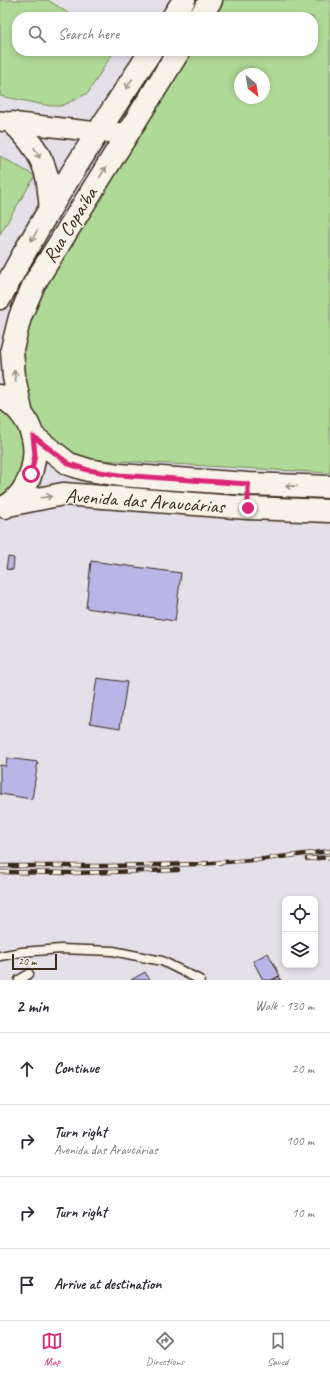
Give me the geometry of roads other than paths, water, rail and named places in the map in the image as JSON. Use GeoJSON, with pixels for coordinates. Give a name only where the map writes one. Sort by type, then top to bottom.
{"type":"FeatureCollection","features":[{"type":"Feature","properties":{"kind":"main road"},"geometry":{"type":"LineString","coordinates":[[176,12],[184,0]]}},
{"type":"Feature","properties":{"kind":"main road"},"geometry":{"type":"LineString","coordinates":[[203,12],[211,0]]}},
{"type":"Feature","properties":{"kind":"main road","name":"Rua Copaíba"},"geometry":{"type":"LineString","coordinates":[[0,298],[19,261],[51,207],[148,56]]}},
{"type":"Feature","properties":{"kind":"main road","name":"Rua Copaíba"},"geometry":{"type":"LineString","coordinates":[[22,415],[14,377],[12,349],[20,317],[34,284],[176,56]]}},
{"type":"Feature","properties":{"kind":"main road"},"geometry":{"type":"LineString","coordinates":[[7,122],[28,137],[38,154],[46,174],[51,207]]}},
{"type":"Feature","properties":{"kind":"main road"},"geometry":{"type":"LineString","coordinates":[[0,396],[11,403],[22,415],[28,425],[33,436],[35,455],[31,474],[22,491],[4,508]]}},
{"type":"Feature","properties":{"kind":"main road","name":"Avenida das Araucárias"},"geometry":{"type":"LineString","coordinates":[[33,436],[69,464],[88,470],[119,475],[248,484],[330,487]]}},
{"type":"Feature","properties":{"kind":"main road"},"geometry":{"type":"LineString","coordinates":[[248,484],[248,508]]}},
{"type":"Feature","properties":{"kind":"main road","name":"Avenida das Araucárias"},"geometry":{"type":"LineString","coordinates":[[4,508],[63,494],[248,508],[330,510]]}},
{"type":"Feature","properties":{"kind":"street"},"geometry":{"type":"LineString","coordinates":[[7,122],[98,132],[127,133]]}},
{"type":"Feature","properties":{"kind":"lane"},"geometry":{"type":"LineString","coordinates":[[0,956],[22,952],[61,949],[113,951],[162,961],[200,980]]}},
{"type":"Feature","properties":{"kind":"lane"},"geometry":{"type":"LineString","coordinates":[[19,980],[29,974]]}},
{"type":"Feature","properties":{"kind":"railway"},"geometry":{"type":"LineString","coordinates":[[0,866],[200,864],[264,859],[330,851]]}},
{"type":"Feature","properties":{"kind":"railway"},"geometry":{"type":"LineString","coordinates":[[307,859],[330,857]]}},
{"type":"Feature","properties":{"kind":"railway"},"geometry":{"type":"LineString","coordinates":[[0,872],[74,873],[178,870]]}}]}
